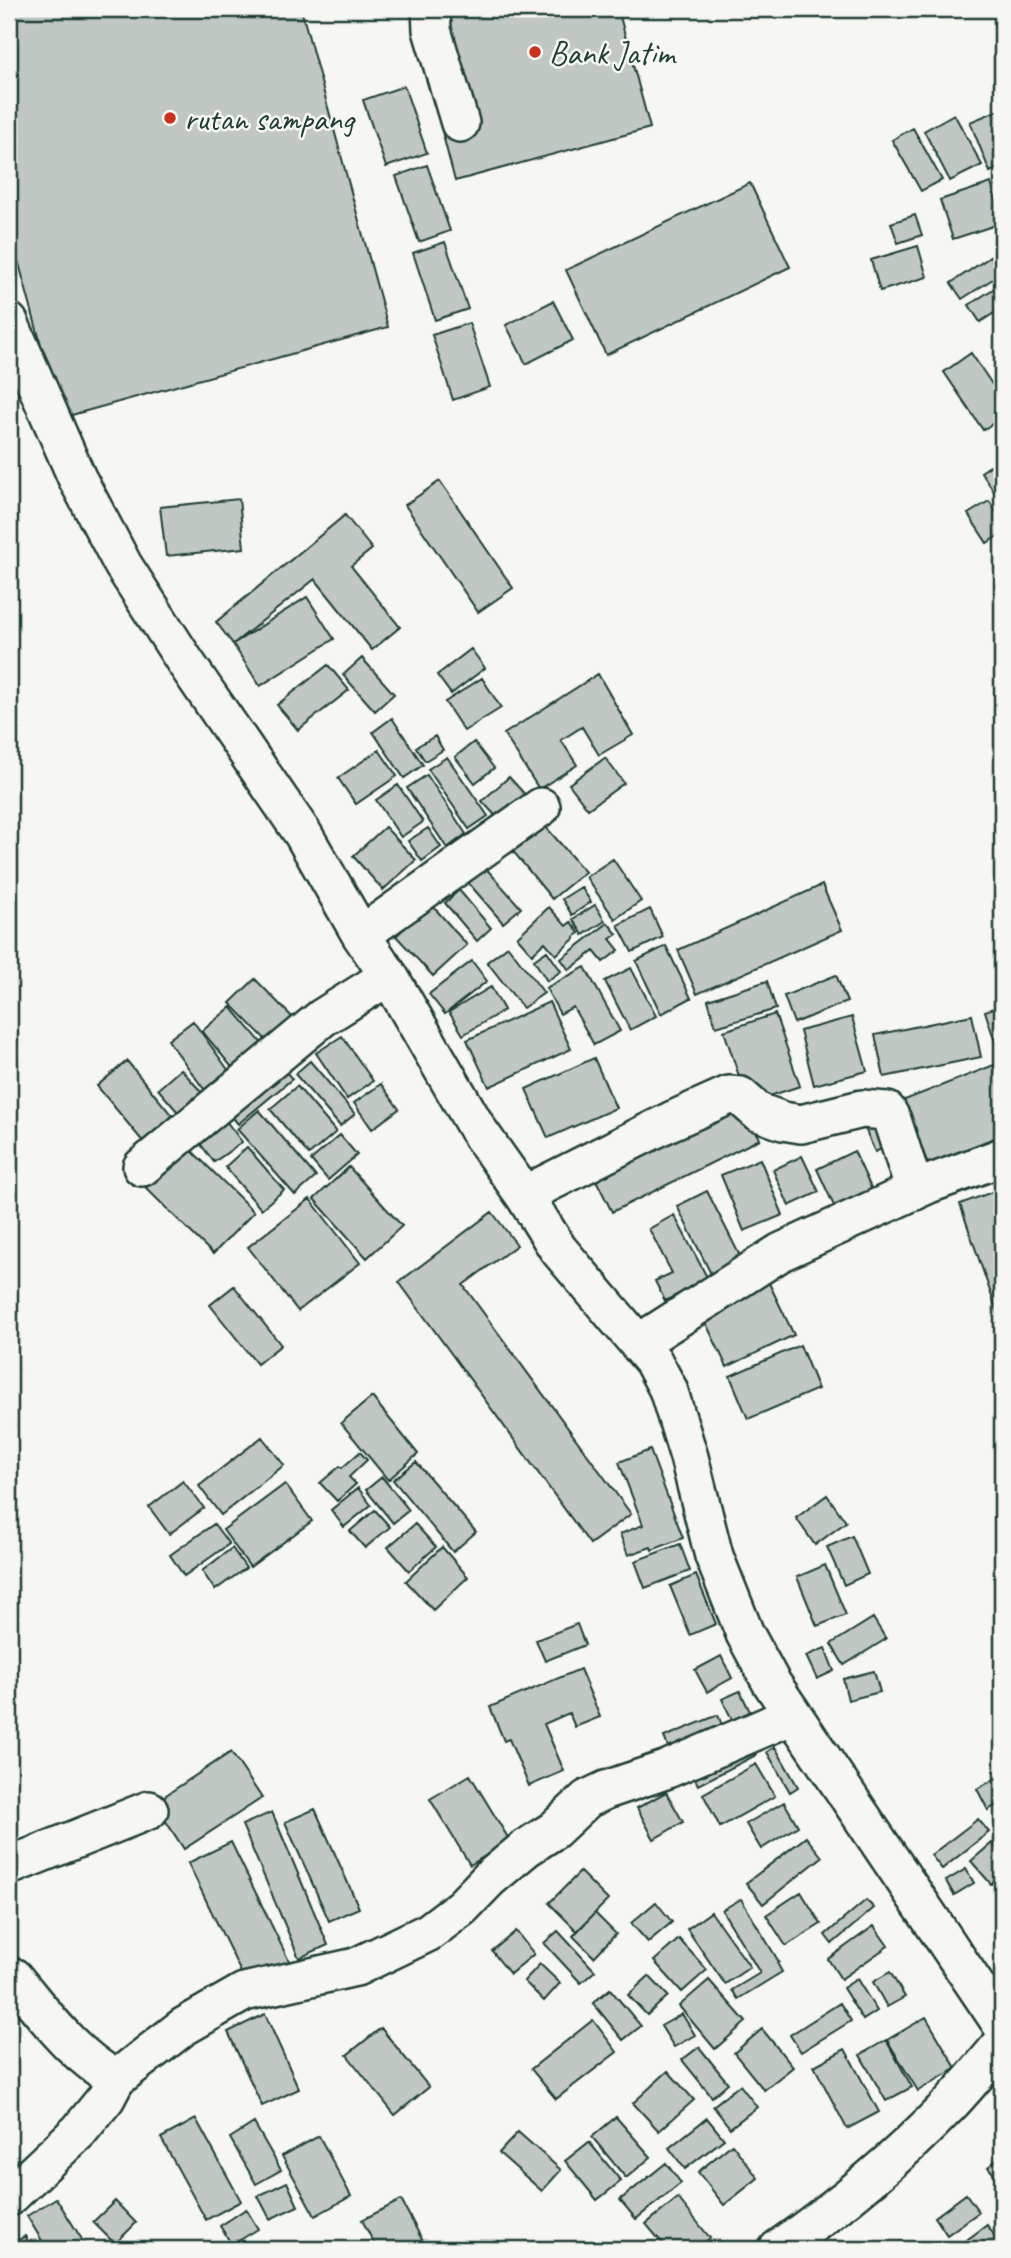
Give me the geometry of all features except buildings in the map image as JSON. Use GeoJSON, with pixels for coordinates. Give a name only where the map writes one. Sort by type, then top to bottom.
{"type":"FeatureCollection","features":[{"type":"Feature","properties":{"kind":"street"},"geometry":{"type":"LineString","coordinates":[[431,9],[432,30],[460,123]]}},
{"type":"Feature","properties":{"kind":"street"},"geometry":{"type":"LineString","coordinates":[[9,322],[77,478],[123,565],[184,660],[303,834],[478,1130],[558,1249],[653,1361],[668,1389],[689,1457],[714,1556],[745,1634],[771,1682],[1002,2025]]}},
{"type":"Feature","properties":{"kind":"street"},"geometry":{"type":"LineString","coordinates":[[361,936],[541,807]]}},
{"type":"Feature","properties":{"kind":"street"},"geometry":{"type":"LineString","coordinates":[[142,1167],[322,1017],[389,976]]}},
{"type":"Feature","properties":{"kind":"street"},"geometry":{"type":"LineString","coordinates":[[524,1195],[729,1095],[740,1097],[758,1112],[801,1124],[862,1109],[887,1111],[915,1191]]}},
{"type":"Feature","properties":{"kind":"street"},"geometry":{"type":"LineString","coordinates":[[639,1343],[781,1252],[929,1184],[1002,1157]]}},
{"type":"Feature","properties":{"kind":"street"},"geometry":{"type":"LineString","coordinates":[[9,2197],[79,2131],[106,2098],[116,2079],[183,2027],[244,1992],[356,1967],[429,1932],[462,1907],[490,1878],[526,1848],[554,1830],[587,1799],[664,1770],[793,1715]]}},
{"type":"Feature","properties":{"kind":"street"},"geometry":{"type":"LineString","coordinates":[[9,1866],[149,1810]]}},
{"type":"Feature","properties":{"kind":"street"},"geometry":{"type":"LineString","coordinates":[[10,1972],[71,2047],[116,2079]]}},
{"type":"Feature","properties":{"kind":"street"},"geometry":{"type":"LineString","coordinates":[[778,2249],[816,2223],[897,2156],[950,2104],[1002,2044]]}},
{"type":"Feature","properties":{"kind":"place","name":"Bank Jatim"},"geometry":{"type":"Point","coordinates":[535,52]}},
{"type":"Feature","properties":{"kind":"place","name":"rutan sampang"},"geometry":{"type":"Point","coordinates":[170,118]}}]}
